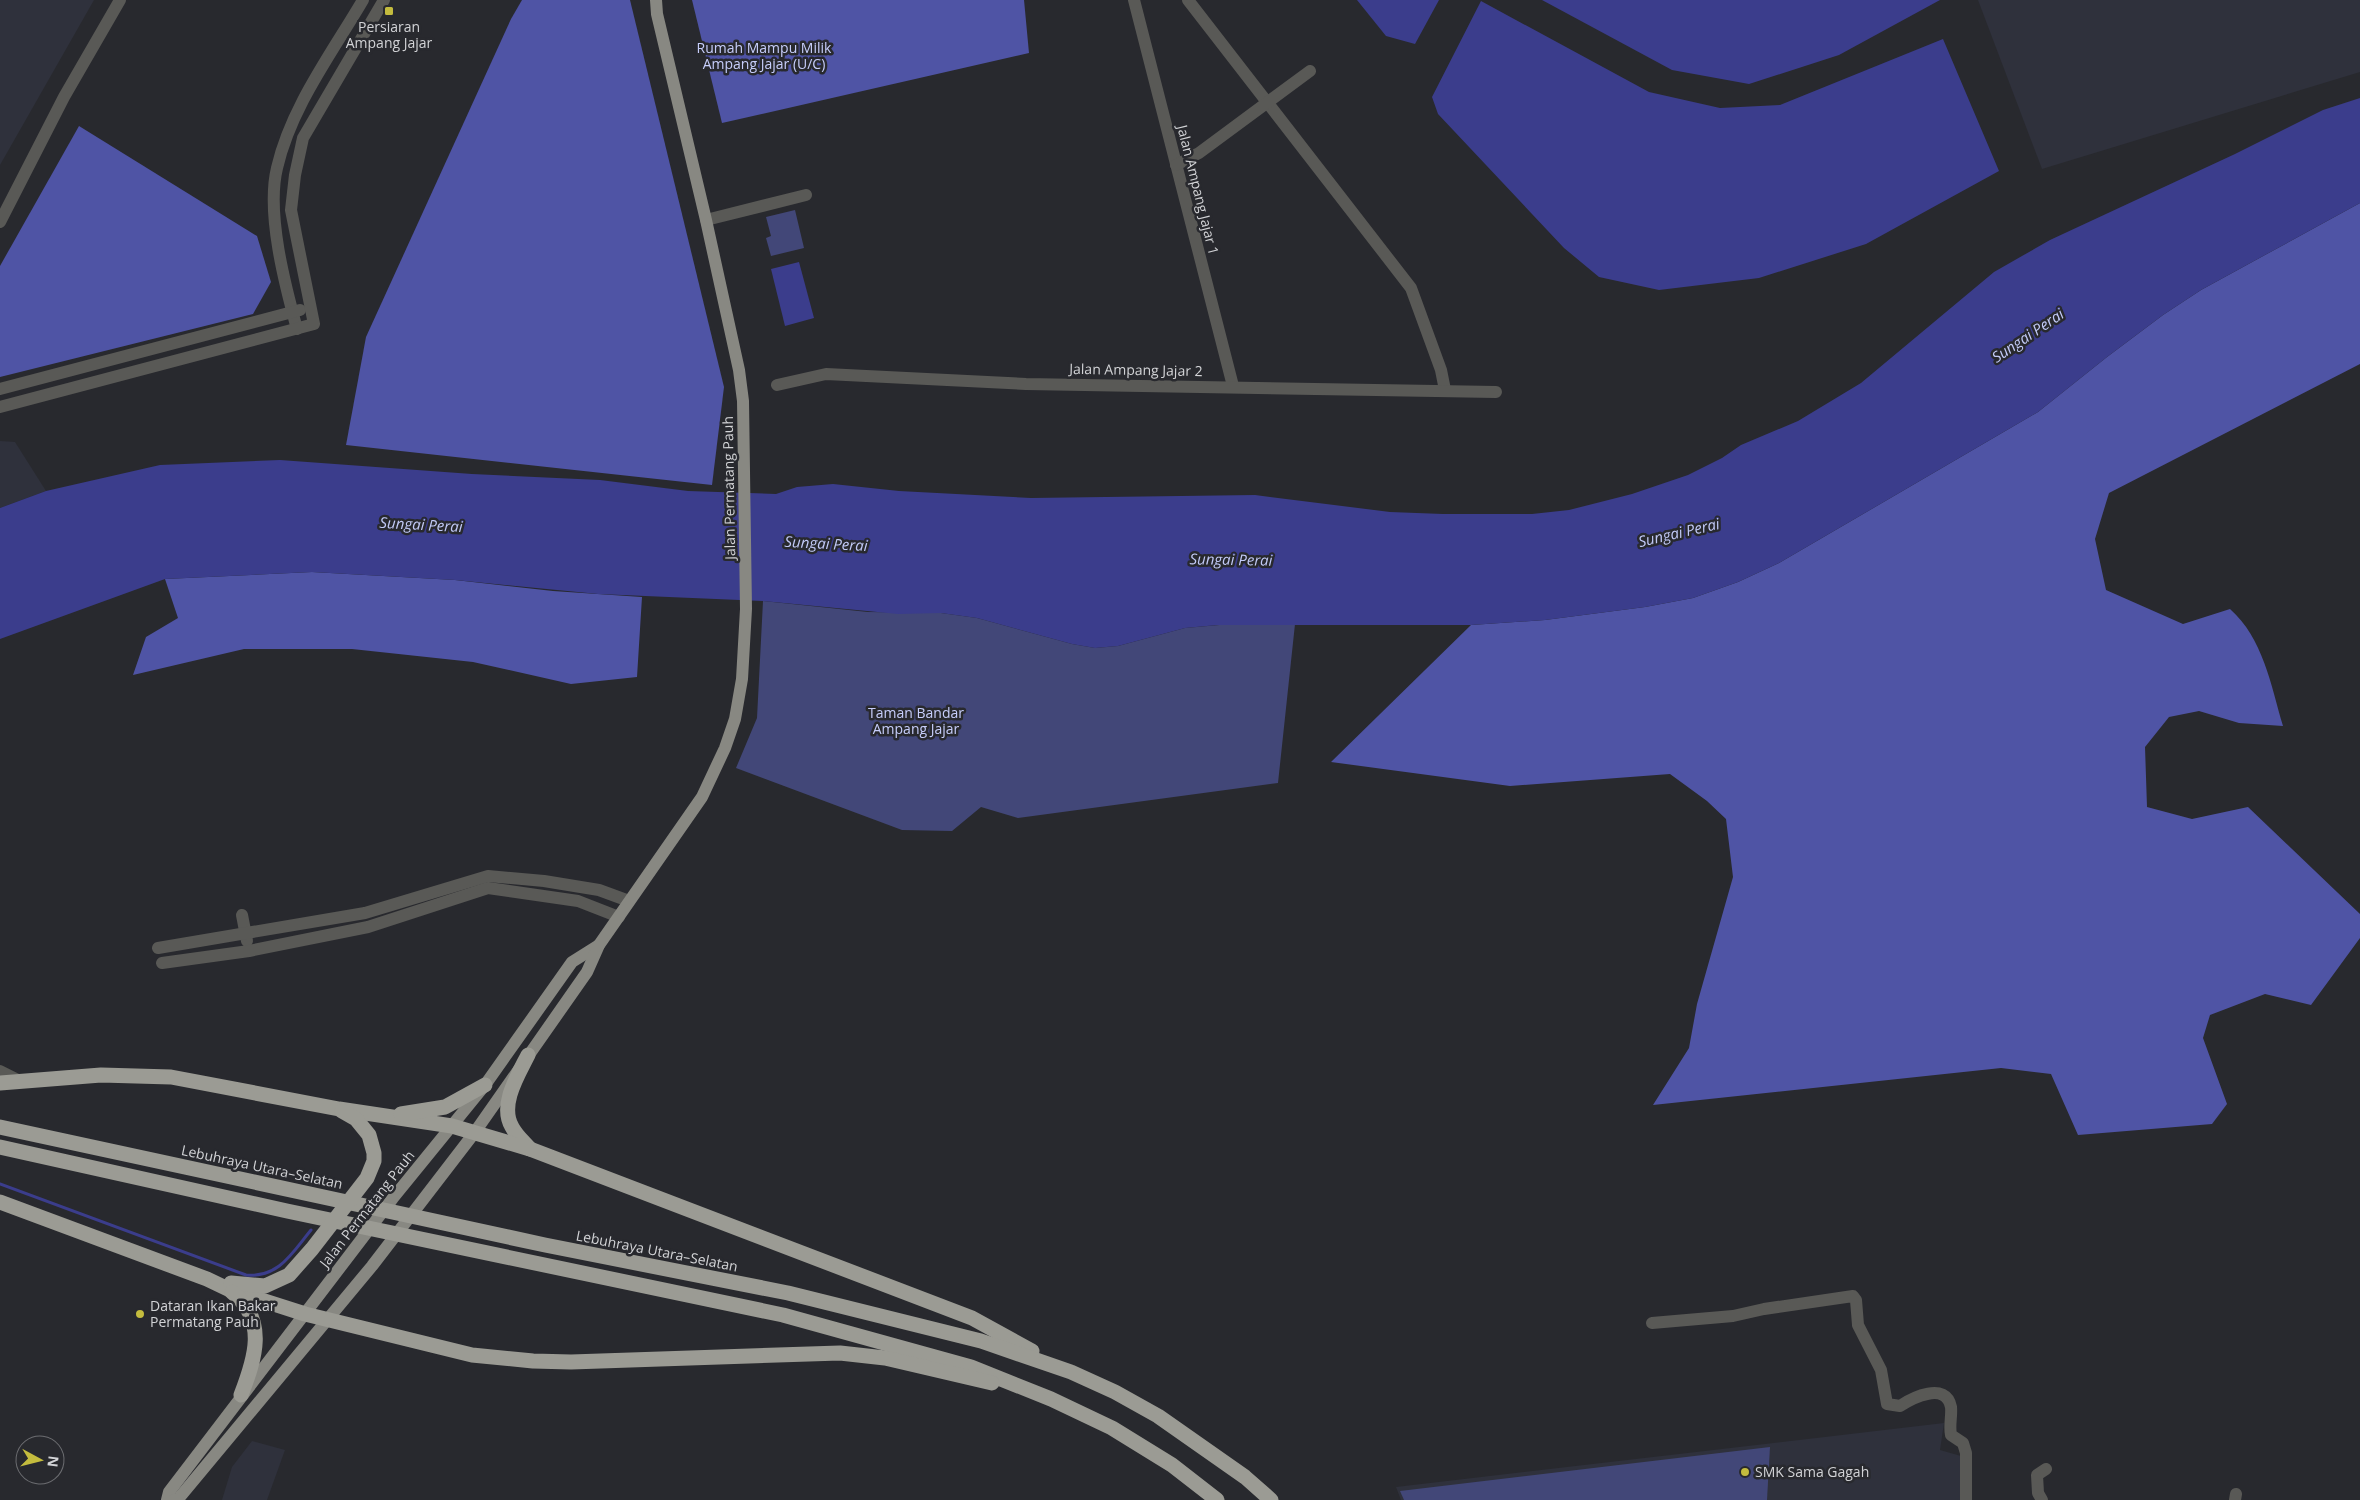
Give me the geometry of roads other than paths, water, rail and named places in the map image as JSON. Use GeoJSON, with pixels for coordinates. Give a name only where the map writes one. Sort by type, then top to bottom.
{"type":"FeatureCollection","features":[{"type":"Feature","properties":{"kind":"highway"},"geometry":{"type":"LineString","coordinates":[[528,1055],[510,1094],[508,1112],[511,1126],[530,1149]]}},
{"type":"Feature","properties":{"kind":"highway"},"geometry":{"type":"LineString","coordinates":[[0,1083],[101,1075],[153,1075],[339,1109],[452,1126],[475,1132],[530,1149],[972,1318],[1071,1372]]}},
{"type":"Feature","properties":{"kind":"highway"},"geometry":{"type":"LineString","coordinates":[[390,1116],[445,1107],[486,1086]]}},
{"type":"Feature","properties":{"kind":"highway"},"geometry":{"type":"LineString","coordinates":[[207,1279],[257,1286],[280,1281],[296,1270],[367,1178],[371,1170],[374,1153],[369,1135],[356,1119],[339,1109]]}},
{"type":"Feature","properties":{"kind":"highway","name":"Lebuhraya Utara–Selatan"},"geometry":{"type":"LineString","coordinates":[[0,1127],[545,1245],[788,1294],[981,1341],[1071,1372],[1115,1392],[1158,1416],[1245,1477],[1271,1500]]}},
{"type":"Feature","properties":{"kind":"highway"},"geometry":{"type":"LineString","coordinates":[[0,1147],[287,1211],[783,1315],[971,1366],[1051,1399],[1112,1428],[1164,1459],[1217,1500]]}},
{"type":"Feature","properties":{"kind":"highway"},"geometry":{"type":"LineString","coordinates":[[0,1202],[207,1279],[230,1290],[305,1314],[472,1355],[517,1360],[571,1362],[840,1353],[885,1358],[914,1364],[1051,1399]]}},
{"type":"Feature","properties":{"kind":"highway"},"geometry":{"type":"LineString","coordinates":[[230,1290],[247,1306],[256,1329],[253,1358],[241,1395]]}},
{"type":"Feature","properties":{"kind":"main road"},"geometry":{"type":"LineString","coordinates":[[650,0],[657,14]]}},
{"type":"Feature","properties":{"kind":"main road","name":"Jalan Permatang Pauh"},"geometry":{"type":"LineString","coordinates":[[174,1500],[185,1491],[329,1320],[475,1132],[588,972],[599,945],[702,797],[725,748],[735,719],[742,679],[746,609],[743,401],[706,220],[657,14],[656,0]]}},
{"type":"Feature","properties":{"kind":"main road","name":"Jalan Permatang Pauh"},"geometry":{"type":"LineString","coordinates":[[167,1500],[169,1492],[241,1395],[393,1198],[486,1086],[572,962],[599,945]]}},
{"type":"Feature","properties":{"kind":"street"},"geometry":{"type":"LineString","coordinates":[[0,222],[64,97],[120,0]]}},
{"type":"Feature","properties":{"kind":"street"},"geometry":{"type":"LineString","coordinates":[[297,329],[282,272],[277,234],[276,169],[289,130],[312,84],[364,0]]}},
{"type":"Feature","properties":{"kind":"street"},"geometry":{"type":"LineString","coordinates":[[0,407],[314,324],[291,210],[295,176],[303,138],[384,0]]}},
{"type":"Feature","properties":{"kind":"street","name":"Jalan Ampang Jajar 1"},"geometry":{"type":"LineString","coordinates":[[1134,0],[1233,386]]}},
{"type":"Feature","properties":{"kind":"street"},"geometry":{"type":"LineString","coordinates":[[1188,0],[1411,288],[1441,370],[1445,390]]}},
{"type":"Feature","properties":{"kind":"street"},"geometry":{"type":"LineString","coordinates":[[1176,165],[1199,153],[1310,71]]}},
{"type":"Feature","properties":{"kind":"street"},"geometry":{"type":"LineString","coordinates":[[706,220],[806,194]]}},
{"type":"Feature","properties":{"kind":"street"},"geometry":{"type":"LineString","coordinates":[[0,389],[310,307]]}},
{"type":"Feature","properties":{"kind":"street","name":"Jalan Ampang Jajar 2"},"geometry":{"type":"LineString","coordinates":[[777,385],[816,374],[826,374],[1026,384],[1233,386],[1496,392]]}},
{"type":"Feature","properties":{"kind":"street"},"geometry":{"type":"LineString","coordinates":[[158,948],[366,913],[488,876],[544,880],[599,890],[629,901]]}},
{"type":"Feature","properties":{"kind":"street"},"geometry":{"type":"LineString","coordinates":[[162,963],[249,951],[368,927],[488,888],[578,901],[619,917]]}},
{"type":"Feature","properties":{"kind":"street"},"geometry":{"type":"LineString","coordinates":[[366,913],[368,927]]}},
{"type":"Feature","properties":{"kind":"street"},"geometry":{"type":"LineString","coordinates":[[242,915],[249,951]]}},
{"type":"Feature","properties":{"kind":"street"},"geometry":{"type":"LineString","coordinates":[[0,1071],[20,1081]]}},
{"type":"Feature","properties":{"kind":"street"},"geometry":{"type":"LineString","coordinates":[[1652,1323],[1733,1316],[1764,1309],[1852,1296],[1856,1300],[1858,1325],[1881,1370],[1887,1404],[1900,1406],[1914,1396],[1927,1393],[1946,1397],[1950,1402],[1951,1434],[1963,1443],[1966,1453],[1966,1500]]}},
{"type":"Feature","properties":{"kind":"street"},"geometry":{"type":"LineString","coordinates":[[2042,1500],[2038,1493],[2037,1475],[2046,1469]]}},
{"type":"Feature","properties":{"kind":"water"},"geometry":{"type":"Polygon","coordinates":[[[1357,0],[1439,0],[1415,44],[1386,36],[1357,0]]]}},
{"type":"Feature","properties":{"kind":"water"},"geometry":{"type":"Polygon","coordinates":[[[1542,0],[1940,0],[1839,55],[1749,84],[1672,70],[1542,0]]]}},
{"type":"Feature","properties":{"kind":"water"},"geometry":{"type":"Polygon","coordinates":[[[1481,1],[1649,92],[1720,108],[1780,105],[1943,39],[1999,171],[1866,244],[1759,278],[1659,290],[1599,277],[1564,248],[1438,114],[1432,97],[1481,1]]]}},
{"type":"Feature","properties":{"kind":"water","name":"Sungai Perai"},"geometry":{"type":"Polygon","coordinates":[[[2360,98],[2360,203],[2201,290],[2163,315],[2038,412],[1779,563],[1738,582],[1693,598],[1645,607],[1545,620],[1471,625],[1218,625],[1185,628],[1118,646],[1095,648],[1072,644],[977,618],[941,613],[898,614],[763,601],[598,594],[455,580],[312,572],[165,579],[0,639],[0,508],[46,491],[160,465],[280,460],[472,474],[600,480],[688,491],[776,494],[797,487],[833,484],[899,491],[1031,498],[1255,495],[1390,512],[1443,514],[1532,514],[1569,510],[1632,494],[1688,475],[1722,458],[1741,445],[1798,421],[1861,383],[1994,272],[2050,240],[2235,154],[2323,110],[2360,98]]]}},
{"type":"Feature","properties":{"kind":"water"},"geometry":{"type":"Polygon","coordinates":[[[799,262],[814,318],[785,326],[771,269],[799,262]]]}},
{"type":"Feature","properties":{"kind":"waterway"},"geometry":{"type":"LineString","coordinates":[[0,1184],[246,1275],[257,1275],[276,1268],[291,1255],[311,1230]]}},
{"type":"Feature","properties":{"kind":"place","name":"Persiaran Ampang Jajar"},"geometry":{"type":"Point","coordinates":[389,11]}},
{"type":"Feature","properties":{"kind":"place","name":"Dataran Ikan Bakar Permatang Pauh"},"geometry":{"type":"Point","coordinates":[140,1314]}},
{"type":"Feature","properties":{"kind":"place","name":"SMK Sama Gagah"},"geometry":{"type":"Point","coordinates":[1745,1472]}},
{"type":"Feature","properties":{"kind":"park label","name":"Rumah Mampu Milik Ampang Jajar (U/C)"},"geometry":{"type":"Point","coordinates":[764,56]}},
{"type":"Feature","properties":{"kind":"park label","name":"Taman Bandar Ampang Jajar"},"geometry":{"type":"Point","coordinates":[916,722]}}]}
